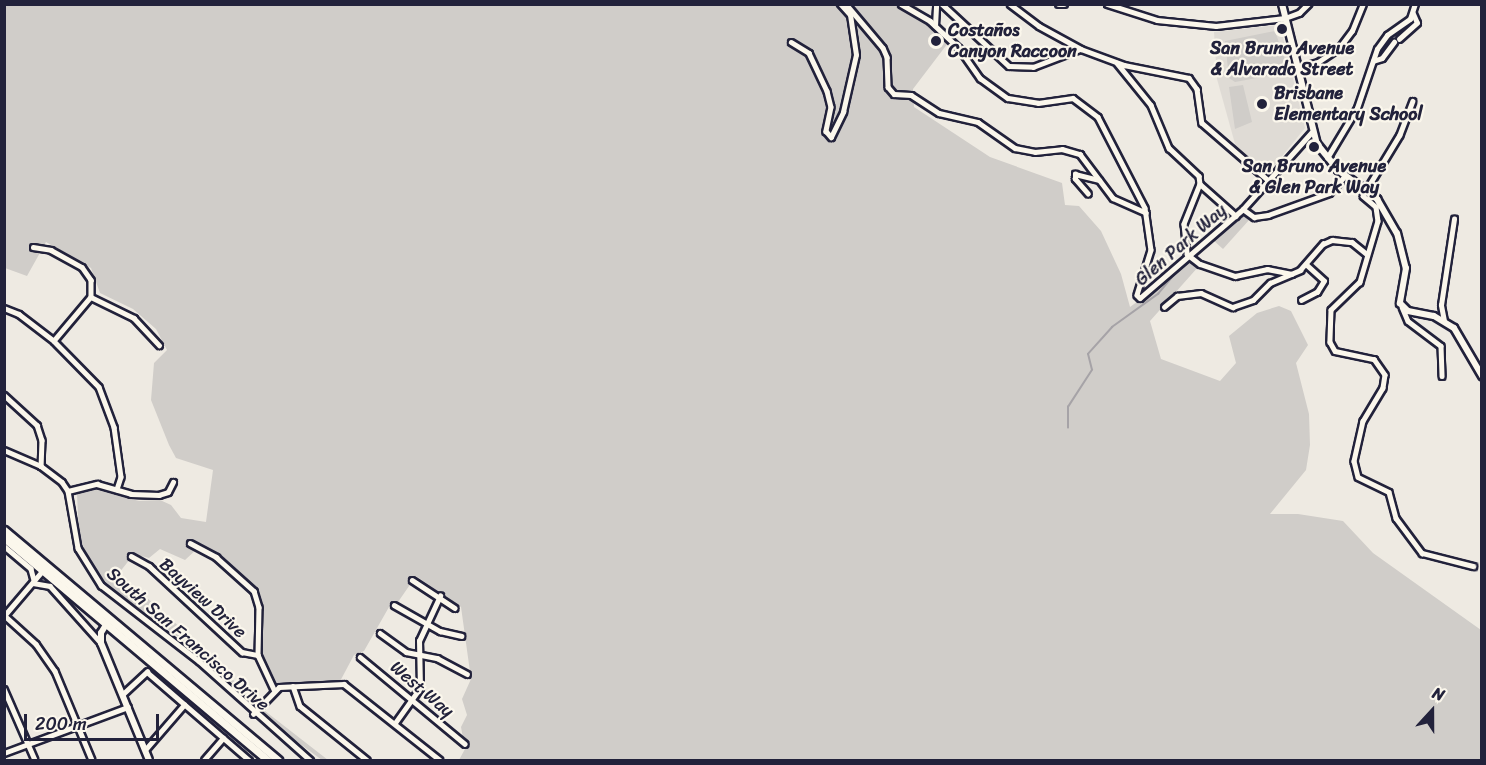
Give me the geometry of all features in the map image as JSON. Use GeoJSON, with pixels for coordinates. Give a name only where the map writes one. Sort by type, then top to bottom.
{"type":"FeatureCollection","features":[{"type":"Feature","properties":{"kind":"main road"},"geometry":{"type":"LineString","coordinates":[[4,530],[105,625],[268,760]]}},
{"type":"Feature","properties":{"kind":"main road"},"geometry":{"type":"LineString","coordinates":[[4,538],[110,619],[278,760]]}},
{"type":"Feature","properties":{"kind":"street"},"geometry":{"type":"LineString","coordinates":[[791,42],[809,53],[827,91],[831,107],[827,136],[834,132],[843,112],[856,55],[850,15],[840,4]]}},
{"type":"Feature","properties":{"kind":"street"},"geometry":{"type":"LineString","coordinates":[[846,4],[883,48],[887,57],[888,87],[894,93],[911,95],[943,114],[978,122],[1015,148],[1035,152],[1072,151],[1084,158],[1113,198],[1146,213]]}},
{"type":"Feature","properties":{"kind":"street"},"geometry":{"type":"LineString","coordinates":[[901,4],[935,26],[959,48],[984,81],[1008,98],[1038,103],[1069,98],[1091,110],[1105,127],[1146,213]]}},
{"type":"Feature","properties":{"kind":"street"},"geometry":{"type":"LineString","coordinates":[[935,26],[936,4]]}},
{"type":"Feature","properties":{"kind":"street"},"geometry":{"type":"LineString","coordinates":[[942,4],[1009,66],[1034,67],[1081,49]]}},
{"type":"Feature","properties":{"kind":"street"},"geometry":{"type":"LineString","coordinates":[[1010,4],[1039,26],[1081,49],[1118,63],[1189,78],[1197,89],[1202,123],[1268,180]]}},
{"type":"Feature","properties":{"kind":"street"},"geometry":{"type":"LineString","coordinates":[[1059,4],[1064,4]]}},
{"type":"Feature","properties":{"kind":"street"},"geometry":{"type":"LineString","coordinates":[[1107,4],[1156,20],[1190,25],[1229,26],[1285,18],[1299,13],[1308,4]]}},
{"type":"Feature","properties":{"kind":"street"},"geometry":{"type":"LineString","coordinates":[[1282,4],[1311,133],[1327,158],[1345,176],[1380,202],[1399,236],[1406,268],[1399,298],[1408,321],[1441,346],[1442,376]]}},
{"type":"Feature","properties":{"kind":"street"},"geometry":{"type":"LineString","coordinates":[[1296,68],[1318,62],[1339,48],[1352,31],[1362,4]]}},
{"type":"Feature","properties":{"kind":"street"},"geometry":{"type":"LineString","coordinates":[[1399,39],[1417,23],[1413,14],[1415,4]]}},
{"type":"Feature","properties":{"kind":"street"},"geometry":{"type":"LineString","coordinates":[[1327,158],[1357,108],[1373,61],[1387,35],[1413,14]]}},
{"type":"Feature","properties":{"kind":"street"},"geometry":{"type":"LineString","coordinates":[[1373,61],[1382,58],[1394,42]]}},
{"type":"Feature","properties":{"kind":"street"},"geometry":{"type":"LineString","coordinates":[[1118,63],[1151,105],[1168,148],[1196,170],[1200,184],[1236,216]]}},
{"type":"Feature","properties":{"kind":"street"},"geometry":{"type":"LineString","coordinates":[[1413,101],[1400,135],[1363,196],[1378,213],[1356,288],[1331,310],[1332,348],[1365,354],[1374,359],[1385,375],[1383,388],[1363,421],[1354,470],[1358,477],[1389,492],[1396,518],[1422,553],[1473,566]]}},
{"type":"Feature","properties":{"kind":"street","name":"Glen Park Way"},"geometry":{"type":"LineString","coordinates":[[1146,213],[1151,250],[1137,295],[1140,298],[1172,275],[1188,254],[1244,209],[1311,133]]}},
{"type":"Feature","properties":{"kind":"street"},"geometry":{"type":"LineString","coordinates":[[1088,194],[1075,179],[1075,174],[1102,181]]}},
{"type":"Feature","properties":{"kind":"street"},"geometry":{"type":"LineString","coordinates":[[1244,209],[1256,218],[1268,215],[1329,193],[1345,176]]}},
{"type":"Feature","properties":{"kind":"street"},"geometry":{"type":"LineString","coordinates":[[1200,184],[1184,225],[1188,254],[1200,264],[1235,276],[1267,269],[1292,274]]}},
{"type":"Feature","properties":{"kind":"street"},"geometry":{"type":"LineString","coordinates":[[1444,321],[1441,305],[1454,219]]}},
{"type":"Feature","properties":{"kind":"street"},"geometry":{"type":"LineString","coordinates":[[1164,307],[1177,296],[1201,293],[1233,307],[1253,300],[1270,283],[1306,265],[1323,244],[1332,240],[1352,242],[1367,254]]}},
{"type":"Feature","properties":{"kind":"street"},"geometry":{"type":"LineString","coordinates":[[33,247],[51,250],[82,267],[91,280],[91,297],[54,340]]}},
{"type":"Feature","properties":{"kind":"street"},"geometry":{"type":"LineString","coordinates":[[1301,300],[1317,292],[1324,281],[1306,265]]}},
{"type":"Feature","properties":{"kind":"street"},"geometry":{"type":"LineString","coordinates":[[91,297],[135,318],[159,345]]}},
{"type":"Feature","properties":{"kind":"street"},"geometry":{"type":"LineString","coordinates":[[1402,307],[1444,321],[1464,339],[1482,376]]}},
{"type":"Feature","properties":{"kind":"street"},"geometry":{"type":"LineString","coordinates":[[4,308],[19,314],[54,340],[88,373],[108,405],[121,477],[117,489]]}},
{"type":"Feature","properties":{"kind":"street"},"geometry":{"type":"LineString","coordinates":[[4,395],[37,425],[42,440],[41,466]]}},
{"type":"Feature","properties":{"kind":"street"},"geometry":{"type":"LineString","coordinates":[[4,450],[53,473],[68,491],[97,484],[131,494],[159,495],[168,492],[173,482]]}},
{"type":"Feature","properties":{"kind":"street","name":"South San Francisco Drive"},"geometry":{"type":"LineString","coordinates":[[68,491],[78,548],[96,579],[199,662],[253,714],[310,760]]}},
{"type":"Feature","properties":{"kind":"street"},"geometry":{"type":"LineString","coordinates":[[190,543],[216,557],[254,591],[259,607],[258,655],[274,690]]}},
{"type":"Feature","properties":{"kind":"street"},"geometry":{"type":"LineString","coordinates":[[4,546],[33,573],[33,583]]}},
{"type":"Feature","properties":{"kind":"street","name":"Bayview Drive"},"geometry":{"type":"LineString","coordinates":[[131,556],[149,566],[242,652],[258,655]]}},
{"type":"Feature","properties":{"kind":"street"},"geometry":{"type":"LineString","coordinates":[[45,569],[5,615],[46,656],[92,760]]}},
{"type":"Feature","properties":{"kind":"street"},"geometry":{"type":"LineString","coordinates":[[412,580],[440,596],[455,608]]}},
{"type":"Feature","properties":{"kind":"street"},"geometry":{"type":"LineString","coordinates":[[33,583],[50,586],[101,643],[149,760]]}},
{"type":"Feature","properties":{"kind":"street"},"geometry":{"type":"LineString","coordinates":[[395,723],[420,688],[418,656],[425,622],[440,596]]}},
{"type":"Feature","properties":{"kind":"street"},"geometry":{"type":"LineString","coordinates":[[394,605],[425,622],[461,636]]}},
{"type":"Feature","properties":{"kind":"street"},"geometry":{"type":"LineString","coordinates":[[101,643],[105,625],[110,619]]}},
{"type":"Feature","properties":{"kind":"street"},"geometry":{"type":"LineString","coordinates":[[380,633],[406,652],[447,662],[467,674]]}},
{"type":"Feature","properties":{"kind":"street","name":"West Way"},"geometry":{"type":"LineString","coordinates":[[360,657],[465,744]]}},
{"type":"Feature","properties":{"kind":"street"},"geometry":{"type":"LineString","coordinates":[[123,694],[147,672],[249,760]]}},
{"type":"Feature","properties":{"kind":"street"},"geometry":{"type":"LineString","coordinates":[[253,714],[274,690],[293,686],[344,684],[440,760]]}},
{"type":"Feature","properties":{"kind":"street"},"geometry":{"type":"LineString","coordinates":[[293,686],[300,706],[367,760]]}},
{"type":"Feature","properties":{"kind":"street"},"geometry":{"type":"LineString","coordinates":[[4,689],[35,760]]}},
{"type":"Feature","properties":{"kind":"street"},"geometry":{"type":"LineString","coordinates":[[145,750],[184,705]]}},
{"type":"Feature","properties":{"kind":"street"},"geometry":{"type":"LineString","coordinates":[[4,753],[30,746],[128,707]]}},
{"type":"Feature","properties":{"kind":"street"},"geometry":{"type":"LineString","coordinates":[[204,760],[223,738]]}},
{"type":"Feature","properties":{"kind":"shaded area"},"geometry":{"type":"Polygon","coordinates":[[[4,5],[916,5],[948,43],[913,89],[914,107],[990,157],[1062,183],[1065,205],[1079,206],[1101,231],[1121,274],[1130,307],[1175,274],[1188,256],[1199,266],[1150,321],[1161,359],[1220,381],[1236,363],[1229,336],[1257,313],[1279,306],[1291,311],[1308,345],[1296,363],[1309,414],[1310,445],[1306,470],[1270,514],[1298,514],[1343,521],[1373,553],[1481,630],[1481,760],[459,760],[465,749],[461,727],[467,715],[462,699],[471,679],[461,607],[416,576],[398,602],[389,607],[364,651],[354,655],[337,687],[279,691],[269,686],[258,667],[255,603],[251,593],[198,548],[185,560],[160,549],[149,558],[134,554],[119,573],[201,646],[256,704],[328,760],[322,760],[274,725],[207,658],[106,584],[90,563],[79,535],[77,494],[93,489],[139,501],[160,500],[171,505],[181,518],[206,522],[213,470],[176,458],[169,445],[151,400],[154,363],[167,350],[156,329],[133,309],[100,293],[91,268],[46,242],[27,276],[5,268],[4,5]]]}},
{"type":"Feature","properties":{"kind":"shaded area","name":"Brisbane Elementary School"},"geometry":{"type":"Polygon","coordinates":[[[1280,25],[1305,128],[1267,175],[1237,151],[1217,79],[1214,32],[1280,25]]]}},
{"type":"Feature","properties":{"kind":"shaded area"},"geometry":{"type":"Polygon","coordinates":[[[1275,31],[1289,72],[1235,82],[1229,78],[1225,41],[1275,31]]]}},
{"type":"Feature","properties":{"kind":"shaded area"},"geometry":{"type":"Polygon","coordinates":[[[1243,85],[1252,122],[1235,129],[1229,87],[1243,85]]]}},
{"type":"Feature","properties":{"kind":"shaded area"},"geometry":{"type":"Polygon","coordinates":[[[1241,215],[1250,219],[1223,249],[1213,240],[1241,215]]]}},
{"type":"Feature","properties":{"kind":"waterway"},"geometry":{"type":"LineString","coordinates":[[1068,428],[1068,407],[1092,370],[1088,354],[1112,327],[1158,294],[1184,263]]}},
{"type":"Feature","properties":{"kind":"place","name":"San Bruno Avenue & Alvarado Street"},"geometry":{"type":"Point","coordinates":[1282,29]}},
{"type":"Feature","properties":{"kind":"place","name":"Costaños Canyon Raccoon"},"geometry":{"type":"Point","coordinates":[936,41]}},
{"type":"Feature","properties":{"kind":"place","name":"Brisbane Elementary School"},"geometry":{"type":"Point","coordinates":[1262,104]}},
{"type":"Feature","properties":{"kind":"place","name":"San Bruno Avenue & Glen Park Way"},"geometry":{"type":"Point","coordinates":[1314,147]}}]}
